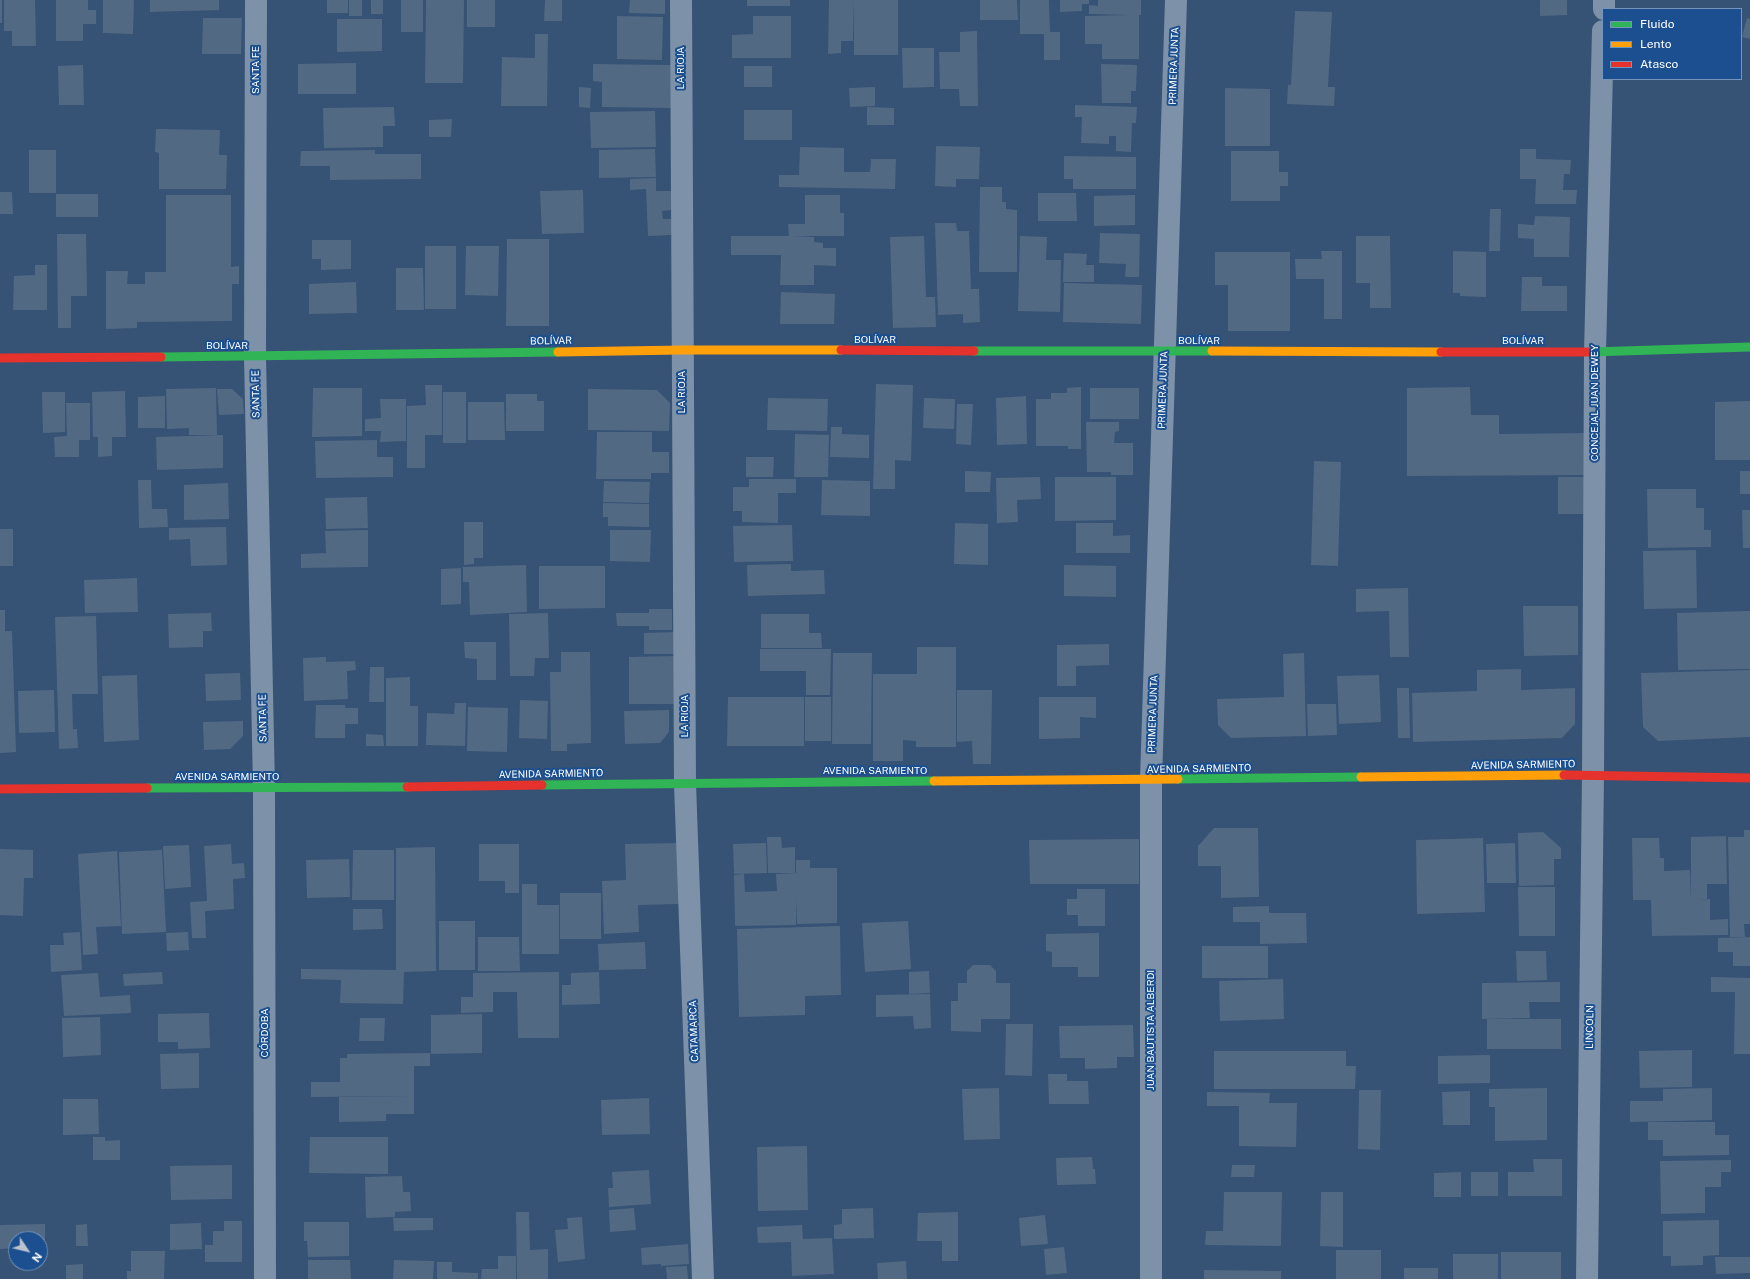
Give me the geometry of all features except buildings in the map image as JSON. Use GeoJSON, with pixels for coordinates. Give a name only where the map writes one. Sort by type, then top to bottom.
{"type":"FeatureCollection","features":[{"type":"Feature","properties":{"kind":"street","name":"SANTA FE"},"geometry":{"type":"LineString","coordinates":[[256,0],[255,357],[264,788]]}},
{"type":"Feature","properties":{"kind":"street","name":"LA RIOJA"},"geometry":{"type":"LineString","coordinates":[[680,0],[685,784]]}},
{"type":"Feature","properties":{"kind":"street","name":"PRIMERA JUNTA"},"geometry":{"type":"LineString","coordinates":[[1151,780],[1176,0]]}},
{"type":"Feature","properties":{"kind":"street","name":"CONCEJAL JUAN DEWEY"},"geometry":{"type":"LineString","coordinates":[[1593,775],[1595,352],[1602,71]]}},
{"type":"Feature","properties":{"kind":"street","name":"BOLÍVAR"},"geometry":{"type":"LineString","coordinates":[[0,358],[255,357],[682,350],[1595,352],[1750,348]]}},
{"type":"Feature","properties":{"kind":"street","name":"AVENIDA SARMIENTO"},"geometry":{"type":"LineString","coordinates":[[0,788],[264,788],[1593,775],[1750,778]]}},
{"type":"Feature","properties":{"kind":"street","name":"LINCOLN"},"geometry":{"type":"LineString","coordinates":[[1587,1279],[1593,775]]}},
{"type":"Feature","properties":{"kind":"street","name":"JUAN BAUTISTA ALBERDI"},"geometry":{"type":"LineString","coordinates":[[1151,780],[1151,1279]]}},
{"type":"Feature","properties":{"kind":"street","name":"CATAMARCA"},"geometry":{"type":"LineString","coordinates":[[685,784],[703,1279]]}},
{"type":"Feature","properties":{"kind":"street","name":"CÓRDOBA"},"geometry":{"type":"LineString","coordinates":[[264,788],[265,1279]]}},
{"type":"Feature","properties":{"kind":"traffic: fast"},"geometry":{"type":"LineString","coordinates":[[1590,352],[1750,347]]}},
{"type":"Feature","properties":{"kind":"traffic: fast"},"geometry":{"type":"LineString","coordinates":[[974,351],[1212,351]]}},
{"type":"Feature","properties":{"kind":"traffic: fast"},"geometry":{"type":"LineString","coordinates":[[161,357],[558,352]]}},
{"type":"Feature","properties":{"kind":"traffic: fast"},"geometry":{"type":"LineString","coordinates":[[1178,779],[1361,777]]}},
{"type":"Feature","properties":{"kind":"traffic: fast"},"geometry":{"type":"LineString","coordinates":[[542,785],[934,781]]}},
{"type":"Feature","properties":{"kind":"traffic: fast"},"geometry":{"type":"LineString","coordinates":[[147,788],[407,787]]}},
{"type":"Feature","properties":{"kind":"traffic: slow"},"geometry":{"type":"LineString","coordinates":[[558,352],[841,350]]}},
{"type":"Feature","properties":{"kind":"traffic: slow"},"geometry":{"type":"LineString","coordinates":[[1212,351],[1441,352]]}},
{"type":"Feature","properties":{"kind":"traffic: slow"},"geometry":{"type":"LineString","coordinates":[[1361,777],[1564,775]]}},
{"type":"Feature","properties":{"kind":"traffic: slow"},"geometry":{"type":"LineString","coordinates":[[934,781],[1178,779]]}},
{"type":"Feature","properties":{"kind":"traffic: jam"},"geometry":{"type":"LineString","coordinates":[[841,350],[974,351]]}},
{"type":"Feature","properties":{"kind":"traffic: jam"},"geometry":{"type":"LineString","coordinates":[[1441,352],[1590,352]]}},
{"type":"Feature","properties":{"kind":"traffic: jam"},"geometry":{"type":"LineString","coordinates":[[0,358],[161,357]]}},
{"type":"Feature","properties":{"kind":"traffic: jam"},"geometry":{"type":"LineString","coordinates":[[1564,775],[1750,778]]}},
{"type":"Feature","properties":{"kind":"traffic: jam"},"geometry":{"type":"LineString","coordinates":[[407,787],[542,785]]}},
{"type":"Feature","properties":{"kind":"traffic: jam"},"geometry":{"type":"LineString","coordinates":[[0,789],[147,788]]}}]}
